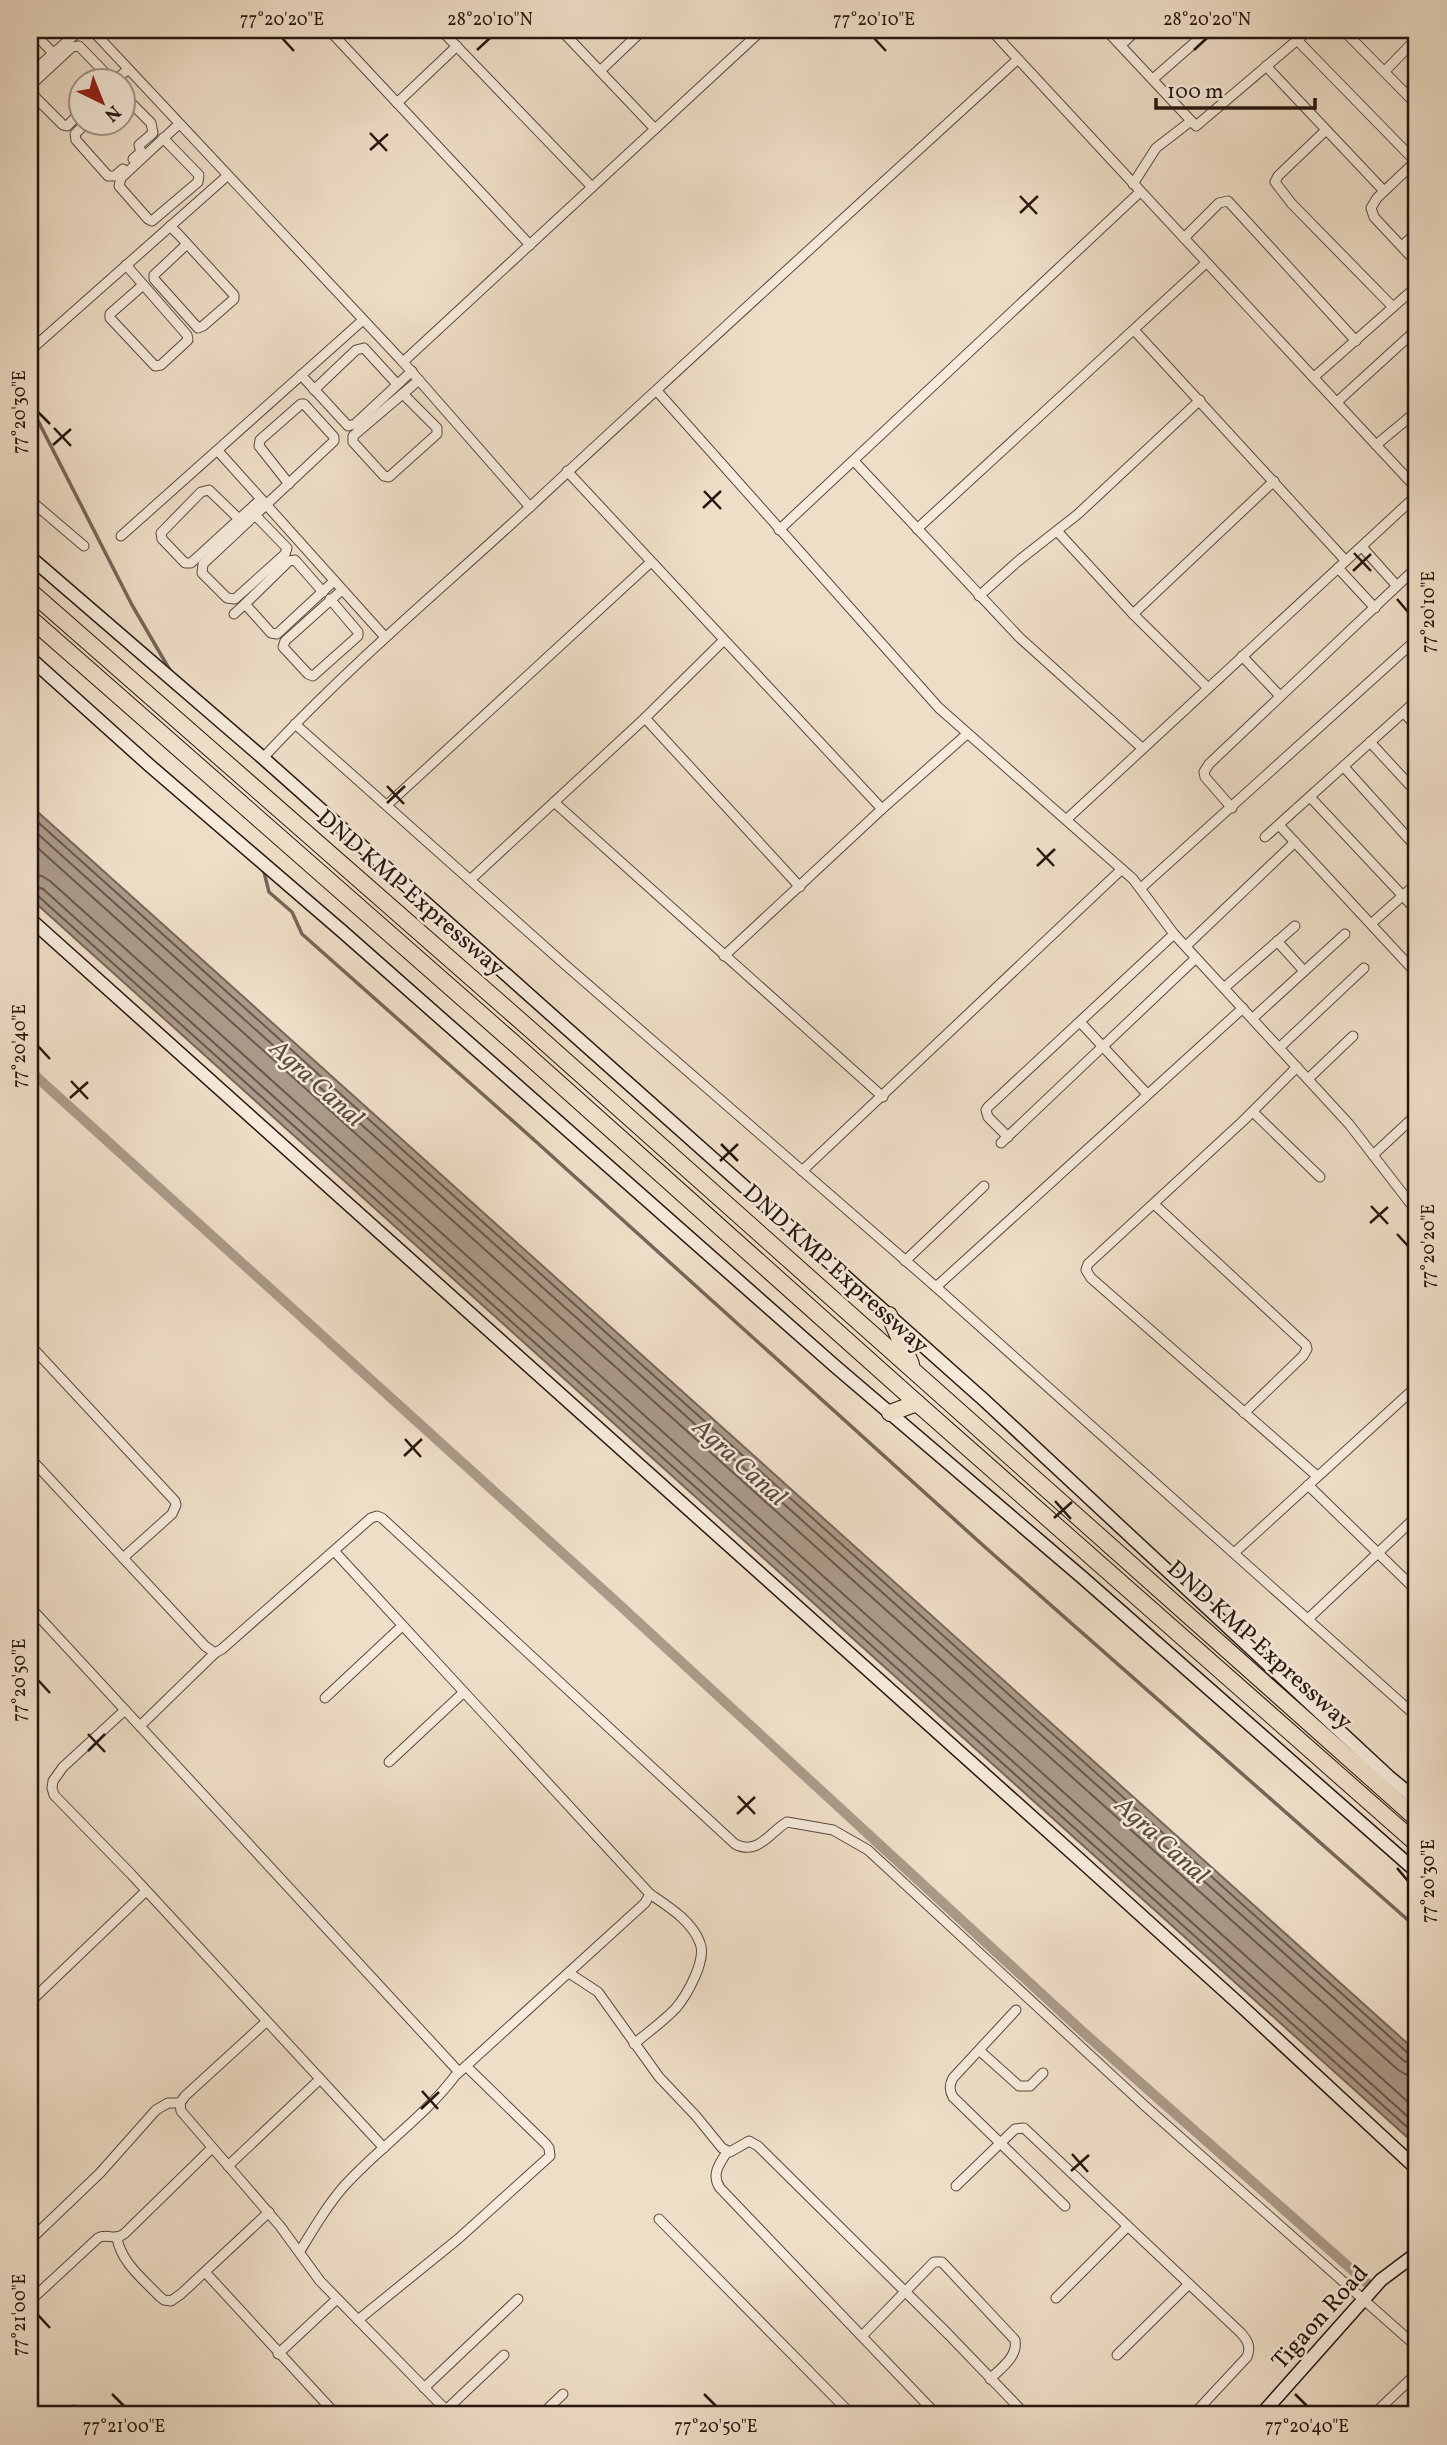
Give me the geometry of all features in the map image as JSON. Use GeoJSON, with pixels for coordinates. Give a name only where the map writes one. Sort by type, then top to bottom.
{"type":"FeatureCollection","features":[{"type":"Feature","properties":{"kind":"highway","name":"DND KMP Expressway"},"geometry":{"type":"LineString","coordinates":[[30,591],[532,1031],[1417,1819]]}},
{"type":"Feature","properties":{"kind":"highway","name":"DND KMP Expressway"},"geometry":{"type":"LineString","coordinates":[[30,618],[1417,1844]]}},
{"type":"Feature","properties":{"kind":"highway"},"geometry":{"type":"LineString","coordinates":[[889,1315],[913,1369]]}},
{"type":"Feature","properties":{"kind":"highway"},"geometry":{"type":"LineString","coordinates":[[890,1413],[917,1403]]}},
{"type":"Feature","properties":{"kind":"street"},"geometry":{"type":"LineString","coordinates":[[31,30],[53,53]]}},
{"type":"Feature","properties":{"kind":"street"},"geometry":{"type":"LineString","coordinates":[[30,74],[53,53],[68,33],[80,30]]}},
{"type":"Feature","properties":{"kind":"street"},"geometry":{"type":"LineString","coordinates":[[92,30],[125,66]]}},
{"type":"Feature","properties":{"kind":"street"},"geometry":{"type":"LineString","coordinates":[[330,30],[530,245]]}},
{"type":"Feature","properties":{"kind":"street"},"geometry":{"type":"LineString","coordinates":[[442,30],[592,187]]}},
{"type":"Feature","properties":{"kind":"street"},"geometry":{"type":"LineString","coordinates":[[561,30],[655,129]]}},
{"type":"Feature","properties":{"kind":"street"},"geometry":{"type":"LineString","coordinates":[[600,71],[643,30]]}},
{"type":"Feature","properties":{"kind":"street"},"geometry":{"type":"LineString","coordinates":[[404,362],[762,30]]}},
{"type":"Feature","properties":{"kind":"street"},"geometry":{"type":"LineString","coordinates":[[991,30],[1417,489]]}},
{"type":"Feature","properties":{"kind":"street"},"geometry":{"type":"LineString","coordinates":[[1106,30],[1196,126],[1309,30]]}},
{"type":"Feature","properties":{"kind":"street"},"geometry":{"type":"LineString","coordinates":[[1121,45],[1137,30]]}},
{"type":"Feature","properties":{"kind":"street"},"geometry":{"type":"LineString","coordinates":[[1153,79],[1209,30]]}},
{"type":"Feature","properties":{"kind":"street"},"geometry":{"type":"LineString","coordinates":[[1343,30],[1416,100]]}},
{"type":"Feature","properties":{"kind":"street"},"geometry":{"type":"LineString","coordinates":[[1385,71],[1417,38]]}},
{"type":"Feature","properties":{"kind":"street"},"geometry":{"type":"LineString","coordinates":[[1297,40],[1417,161],[1372,203],[1371,212],[1417,263]]}},
{"type":"Feature","properties":{"kind":"street"},"geometry":{"type":"LineString","coordinates":[[30,86],[72,47],[79,46],[100,66]]}},
{"type":"Feature","properties":{"kind":"street"},"geometry":{"type":"LineString","coordinates":[[397,103],[457,46]]}},
{"type":"Feature","properties":{"kind":"street"},"geometry":{"type":"LineString","coordinates":[[263,758],[384,637],[530,507],[1018,60]]}},
{"type":"Feature","properties":{"kind":"street"},"geometry":{"type":"LineString","coordinates":[[1266,66],[1384,191]]}},
{"type":"Feature","properties":{"kind":"street"},"geometry":{"type":"LineString","coordinates":[[136,78],[404,362],[530,507]]}},
{"type":"Feature","properties":{"kind":"street"},"geometry":{"type":"LineString","coordinates":[[30,92],[66,126]]}},
{"type":"Feature","properties":{"kind":"street"},"geometry":{"type":"LineString","coordinates":[[151,123],[163,107]]}},
{"type":"Feature","properties":{"kind":"street"},"geometry":{"type":"LineString","coordinates":[[75,136],[108,176],[115,177],[141,152],[139,145],[153,133],[151,123],[136,108]]}},
{"type":"Feature","properties":{"kind":"street"},"geometry":{"type":"LineString","coordinates":[[1133,184],[1156,148],[1191,121]]}},
{"type":"Feature","properties":{"kind":"street"},"geometry":{"type":"LineString","coordinates":[[163,138],[199,175],[199,179],[152,220],[148,219],[119,186],[119,181],[163,138],[178,124]]}},
{"type":"Feature","properties":{"kind":"street"},"geometry":{"type":"LineString","coordinates":[[1325,131],[1278,176],[1275,183],[1301,214],[1393,307]]}},
{"type":"Feature","properties":{"kind":"street"},"geometry":{"type":"LineString","coordinates":[[34,346],[227,176]]}},
{"type":"Feature","properties":{"kind":"street"},"geometry":{"type":"LineString","coordinates":[[779,530],[1140,192]]}},
{"type":"Feature","properties":{"kind":"street"},"geometry":{"type":"LineString","coordinates":[[1184,238],[1219,203],[1228,201],[1356,341]]}},
{"type":"Feature","properties":{"kind":"street"},"geometry":{"type":"LineString","coordinates":[[170,226],[187,244],[234,295],[234,299],[204,326],[198,328],[154,279],[154,275],[187,244]]}},
{"type":"Feature","properties":{"kind":"street"},"geometry":{"type":"LineString","coordinates":[[1402,246],[1417,232]]}},
{"type":"Feature","properties":{"kind":"street"},"geometry":{"type":"LineString","coordinates":[[916,529],[1206,263]]}},
{"type":"Feature","properties":{"kind":"street"},"geometry":{"type":"LineString","coordinates":[[126,265],[187,335],[188,340],[161,365],[155,366],[110,318],[110,314],[143,285]]}},
{"type":"Feature","properties":{"kind":"street"},"geometry":{"type":"LineString","coordinates":[[1314,377],[1417,286]]}},
{"type":"Feature","properties":{"kind":"street"},"geometry":{"type":"LineString","coordinates":[[121,536],[363,320]]}},
{"type":"Feature","properties":{"kind":"street"},"geometry":{"type":"LineString","coordinates":[[1337,402],[1417,329]]}},
{"type":"Feature","properties":{"kind":"street"},"geometry":{"type":"LineString","coordinates":[[1134,330],[1345,561]]}},
{"type":"Feature","properties":{"kind":"street"},"geometry":{"type":"LineString","coordinates":[[314,390],[356,350],[363,348],[397,384]]}},
{"type":"Feature","properties":{"kind":"street"},"geometry":{"type":"LineString","coordinates":[[302,375],[348,426],[355,424],[412,371]]}},
{"type":"Feature","properties":{"kind":"street"},"geometry":{"type":"LineString","coordinates":[[403,394],[437,428],[437,434],[389,477],[384,476],[353,442],[353,436],[419,380]]}},
{"type":"Feature","properties":{"kind":"street"},"geometry":{"type":"LineString","coordinates":[[657,391],[919,687],[967,734],[1067,819],[1141,888],[1185,947],[1349,1124],[1417,1212]]}},
{"type":"Feature","properties":{"kind":"street"},"geometry":{"type":"LineString","coordinates":[[979,596],[1057,531],[1200,400]]}},
{"type":"Feature","properties":{"kind":"street"},"geometry":{"type":"LineString","coordinates":[[239,519],[209,490],[201,492],[161,533],[162,539],[185,563],[191,563],[239,519],[289,484],[334,441],[334,437],[304,404],[260,440],[259,446],[289,484]]}},
{"type":"Feature","properties":{"kind":"street"},"geometry":{"type":"LineString","coordinates":[[1376,445],[1417,411]]}},
{"type":"Feature","properties":{"kind":"street"},"geometry":{"type":"LineString","coordinates":[[218,450],[384,637]]}},
{"type":"Feature","properties":{"kind":"street"},"geometry":{"type":"LineString","coordinates":[[854,461],[1037,655],[1142,748]]}},
{"type":"Feature","properties":{"kind":"street"},"geometry":{"type":"LineString","coordinates":[[567,471],[881,809]]}},
{"type":"Feature","properties":{"kind":"street"},"geometry":{"type":"LineString","coordinates":[[1133,614],[1274,481]]}},
{"type":"Feature","properties":{"kind":"street"},"geometry":{"type":"LineString","coordinates":[[30,500],[84,546]]}},
{"type":"Feature","properties":{"kind":"street"},"geometry":{"type":"LineString","coordinates":[[1067,819],[1207,687],[1415,500]]}},
{"type":"Feature","properties":{"kind":"street"},"geometry":{"type":"LineString","coordinates":[[255,515],[287,548],[285,554],[235,599],[227,598],[202,573],[203,564],[255,515],[263,502]]}},
{"type":"Feature","properties":{"kind":"street"},"geometry":{"type":"LineString","coordinates":[[1057,531],[1133,614],[1207,687]]}},
{"type":"Feature","properties":{"kind":"street"},"geometry":{"type":"LineString","coordinates":[[1362,547],[1397,586]]}},
{"type":"Feature","properties":{"kind":"street"},"geometry":{"type":"LineString","coordinates":[[30,556],[263,758],[984,1400],[1417,1800]]}},
{"type":"Feature","properties":{"kind":"street"},"geometry":{"type":"LineString","coordinates":[[234,614],[289,561],[295,560],[323,592]]}},
{"type":"Feature","properties":{"kind":"street"},"geometry":{"type":"LineString","coordinates":[[387,805],[651,562]]}},
{"type":"Feature","properties":{"kind":"street"},"geometry":{"type":"LineString","coordinates":[[1232,808],[1208,782],[1205,777],[1206,768],[1417,567]]}},
{"type":"Feature","properties":{"kind":"street"},"geometry":{"type":"LineString","coordinates":[[1338,568],[1375,608]]}},
{"type":"Feature","properties":{"kind":"street"},"geometry":{"type":"LineString","coordinates":[[1408,575],[1417,585]]}},
{"type":"Feature","properties":{"kind":"street"},"geometry":{"type":"LineString","coordinates":[[245,604],[271,633],[277,634],[334,581]]}},
{"type":"Feature","properties":{"kind":"street"},"geometry":{"type":"LineString","coordinates":[[330,599],[358,632],[358,636],[313,676],[308,674],[284,647],[285,641],[330,599],[342,590]]}},
{"type":"Feature","properties":{"kind":"street"},"geometry":{"type":"LineString","coordinates":[[1141,888],[1417,639]]}},
{"type":"Feature","properties":{"kind":"street"},"geometry":{"type":"LineString","coordinates":[[470,880],[645,718],[723,641]]}},
{"type":"Feature","properties":{"kind":"street"},"geometry":{"type":"LineString","coordinates":[[1241,656],[1280,696]]}},
{"type":"Feature","properties":{"kind":"street"},"geometry":{"type":"LineString","coordinates":[[30,657],[149,765],[344,932],[1417,1872]]}},
{"type":"Feature","properties":{"kind":"street"},"geometry":{"type":"LineString","coordinates":[[1265,837],[1417,700]]}},
{"type":"Feature","properties":{"kind":"street"},"geometry":{"type":"LineString","coordinates":[[1404,713],[1417,727]]}},
{"type":"Feature","properties":{"kind":"street"},"geometry":{"type":"LineString","coordinates":[[645,718],[800,887]]}},
{"type":"Feature","properties":{"kind":"street"},"geometry":{"type":"LineString","coordinates":[[295,724],[936,1287],[1417,1717]]}},
{"type":"Feature","properties":{"kind":"street"},"geometry":{"type":"LineString","coordinates":[[724,956],[881,809],[967,734]]}},
{"type":"Feature","properties":{"kind":"street"},"geometry":{"type":"LineString","coordinates":[[1370,742],[1417,793]]}},
{"type":"Feature","properties":{"kind":"street"},"geometry":{"type":"LineString","coordinates":[[1344,767],[1417,848]]}},
{"type":"Feature","properties":{"kind":"street"},"geometry":{"type":"LineString","coordinates":[[1310,797],[1417,911]]}},
{"type":"Feature","properties":{"kind":"street"},"geometry":{"type":"LineString","coordinates":[[554,802],[883,1097]]}},
{"type":"Feature","properties":{"kind":"street"},"geometry":{"type":"LineString","coordinates":[[1279,825],[1417,974]]}},
{"type":"Feature","properties":{"kind":"street"},"geometry":{"type":"LineString","coordinates":[[1185,947],[1295,842]]}},
{"type":"Feature","properties":{"kind":"street"},"geometry":{"type":"LineString","coordinates":[[802,1171],[1122,869]]}},
{"type":"Feature","properties":{"kind":"street"},"geometry":{"type":"LineString","coordinates":[[1372,923],[1417,883]]}},
{"type":"Feature","properties":{"kind":"street"},"geometry":{"type":"LineString","coordinates":[[30,919],[1101,1879],[1417,2169]]}},
{"type":"Feature","properties":{"kind":"street"},"geometry":{"type":"LineString","coordinates":[[1224,988],[1295,926]]}},
{"type":"Feature","properties":{"kind":"street"},"geometry":{"type":"LineString","coordinates":[[1174,934],[988,1107],[988,1117],[1004,1140],[1196,958]]}},
{"type":"Feature","properties":{"kind":"street"},"geometry":{"type":"LineString","coordinates":[[1253,1018],[1345,934]]}},
{"type":"Feature","properties":{"kind":"street"},"geometry":{"type":"LineString","coordinates":[[1277,941],[1304,971]]}},
{"type":"Feature","properties":{"kind":"street"},"geometry":{"type":"LineString","coordinates":[[1279,1048],[1364,968]]}},
{"type":"Feature","properties":{"kind":"street"},"geometry":{"type":"LineString","coordinates":[[936,1287],[1243,1008]]}},
{"type":"Feature","properties":{"kind":"street"},"geometry":{"type":"LineString","coordinates":[[1080,1022],[1147,1094]]}},
{"type":"Feature","properties":{"kind":"street"},"geometry":{"type":"LineString","coordinates":[[1308,1079],[1353,1036]]}},
{"type":"Feature","properties":{"kind":"street"},"geometry":{"type":"LineString","coordinates":[[1297,1067],[1253,1112],[1088,1264],[1087,1273],[1317,1476]]}},
{"type":"Feature","properties":{"kind":"street"},"geometry":{"type":"LineString","coordinates":[[1253,1112],[1320,1177]]}},
{"type":"Feature","properties":{"kind":"street"},"geometry":{"type":"LineString","coordinates":[[1373,1155],[1417,1114]]}},
{"type":"Feature","properties":{"kind":"street"},"geometry":{"type":"LineString","coordinates":[[905,1261],[984,1186]]}},
{"type":"Feature","properties":{"kind":"street"},"geometry":{"type":"LineString","coordinates":[[1154,1204],[1306,1345],[1303,1356],[1244,1413]]}},
{"type":"Feature","properties":{"kind":"street"},"geometry":{"type":"LineString","coordinates":[[30,1345],[175,1501],[172,1514],[123,1558]]}},
{"type":"Feature","properties":{"kind":"street"},"geometry":{"type":"LineString","coordinates":[[1234,1553],[1416,1390]]}},
{"type":"Feature","properties":{"kind":"street"},"geometry":{"type":"LineString","coordinates":[[30,1458],[208,1649],[215,1653]]}},
{"type":"Feature","properties":{"kind":"street"},"geometry":{"type":"LineString","coordinates":[[1308,1485],[1417,1591]]}},
{"type":"Feature","properties":{"kind":"street"},"geometry":{"type":"LineString","coordinates":[[1308,1619],[1417,1516]]}},
{"type":"Feature","properties":{"kind":"street"},"geometry":{"type":"LineString","coordinates":[[140,1726],[215,1653],[229,1644],[371,1518],[379,1517],[740,1847],[758,1845],[787,1822],[833,1830],[856,1841],[906,1884],[1144,2106],[1366,2298],[1417,2347]]}},
{"type":"Feature","properties":{"kind":"street"},"geometry":{"type":"LineString","coordinates":[[335,1552],[650,1894],[679,1914],[701,1943],[701,1960],[678,2005],[635,2044]]}},
{"type":"Feature","properties":{"kind":"street"},"geometry":{"type":"LineString","coordinates":[[30,1607],[463,2069],[550,2148],[550,2156],[458,2239],[358,2320]]}},
{"type":"Feature","properties":{"kind":"street"},"geometry":{"type":"LineString","coordinates":[[325,1698],[402,1626]]}},
{"type":"Feature","properties":{"kind":"street"},"geometry":{"type":"LineString","coordinates":[[389,1762],[464,1692]]}},
{"type":"Feature","properties":{"kind":"street"},"geometry":{"type":"LineString","coordinates":[[125,1710],[63,1766],[53,1781],[52,1788],[62,1805],[146,1891],[384,2148]]}},
{"type":"Feature","properties":{"kind":"street"},"geometry":{"type":"LineString","coordinates":[[30,2002],[146,1891]]}},
{"type":"Feature","properties":{"kind":"street"},"geometry":{"type":"LineString","coordinates":[[300,2251],[334,2197],[437,2098],[463,2069],[645,1903],[650,1894]]}},
{"type":"Feature","properties":{"kind":"street"},"geometry":{"type":"LineString","coordinates":[[569,1973],[598,1992],[667,2087],[727,2152]]}},
{"type":"Feature","properties":{"kind":"street"},"geometry":{"type":"LineString","coordinates":[[1016,2010],[953,2078],[950,2092],[1065,2206]]}},
{"type":"Feature","properties":{"kind":"street"},"geometry":{"type":"LineString","coordinates":[[266,2022],[185,2096],[179,2107],[183,2115],[269,2212],[337,2299],[448,2413],[504,2355]]}},
{"type":"Feature","properties":{"kind":"street"},"geometry":{"type":"LineString","coordinates":[[980,2050],[1019,2087],[1030,2085],[1043,2073]]}},
{"type":"Feature","properties":{"kind":"street"},"geometry":{"type":"LineString","coordinates":[[228,2166],[319,2080]]}},
{"type":"Feature","properties":{"kind":"street"},"geometry":{"type":"LineString","coordinates":[[30,2240],[100,2173],[156,2110],[168,2104],[180,2103]]}},
{"type":"Feature","properties":{"kind":"street"},"geometry":{"type":"LineString","coordinates":[[956,2186],[1015,2129],[1024,2129],[1241,2333],[1250,2350],[1241,2365],[1193,2415]]}},
{"type":"Feature","properties":{"kind":"street"},"geometry":{"type":"LineString","coordinates":[[937,2415],[720,2188],[716,2182],[716,2171],[727,2152],[746,2142],[755,2143],[1026,2415]]}},
{"type":"Feature","properties":{"kind":"street"},"geometry":{"type":"LineString","coordinates":[[117,2238],[212,2148]]}},
{"type":"Feature","properties":{"kind":"street"},"geometry":{"type":"LineString","coordinates":[[117,2238],[127,2261],[163,2300],[175,2299],[269,2212]]}},
{"type":"Feature","properties":{"kind":"street"},"geometry":{"type":"LineString","coordinates":[[659,2219],[852,2415]]}},
{"type":"Feature","properties":{"kind":"street"},"geometry":{"type":"LineString","coordinates":[[1056,2298],[1127,2227]]}},
{"type":"Feature","properties":{"kind":"street"},"geometry":{"type":"LineString","coordinates":[[30,2301],[98,2238],[117,2238]]}},
{"type":"Feature","properties":{"kind":"street","name":"Tigaon Road"},"geometry":{"type":"LineString","coordinates":[[1261,2415],[1381,2280],[1417,2253]]}},
{"type":"Feature","properties":{"kind":"street"},"geometry":{"type":"LineString","coordinates":[[862,2336],[934,2262],[942,2262],[1015,2340],[1016,2349],[1012,2356],[990,2379]]}},
{"type":"Feature","properties":{"kind":"street"},"geometry":{"type":"LineString","coordinates":[[205,2272],[331,2409]]}},
{"type":"Feature","properties":{"kind":"street"},"geometry":{"type":"LineString","coordinates":[[1118,2355],[1189,2284]]}},
{"type":"Feature","properties":{"kind":"street"},"geometry":{"type":"LineString","coordinates":[[278,2354],[337,2299]]}},
{"type":"Feature","properties":{"kind":"street"},"geometry":{"type":"LineString","coordinates":[[424,2388],[518,2299]]}},
{"type":"Feature","properties":{"kind":"street"},"geometry":{"type":"LineString","coordinates":[[1373,2415],[1417,2373]]}},
{"type":"Feature","properties":{"kind":"street"},"geometry":{"type":"LineString","coordinates":[[541,2415],[563,2394]]}},
{"type":"Feature","properties":{"kind":"water","name":"Agra Canal"},"geometry":{"type":"Polygon","coordinates":[[[30,805],[1417,2052],[1417,2146],[30,898],[30,805]]]}},
{"type":"Feature","properties":{"kind":"waterway"},"geometry":{"type":"LineString","coordinates":[[30,405],[132,605],[171,672]]}},
{"type":"Feature","properties":{"kind":"waterway"},"geometry":{"type":"LineString","coordinates":[[264,872],[269,892],[292,912],[302,934],[986,1548],[1417,1928]]}},
{"type":"Feature","properties":{"kind":"waterway"},"geometry":{"type":"LineString","coordinates":[[30,1071],[612,1598],[1083,2032],[1367,2283]]}}]}
